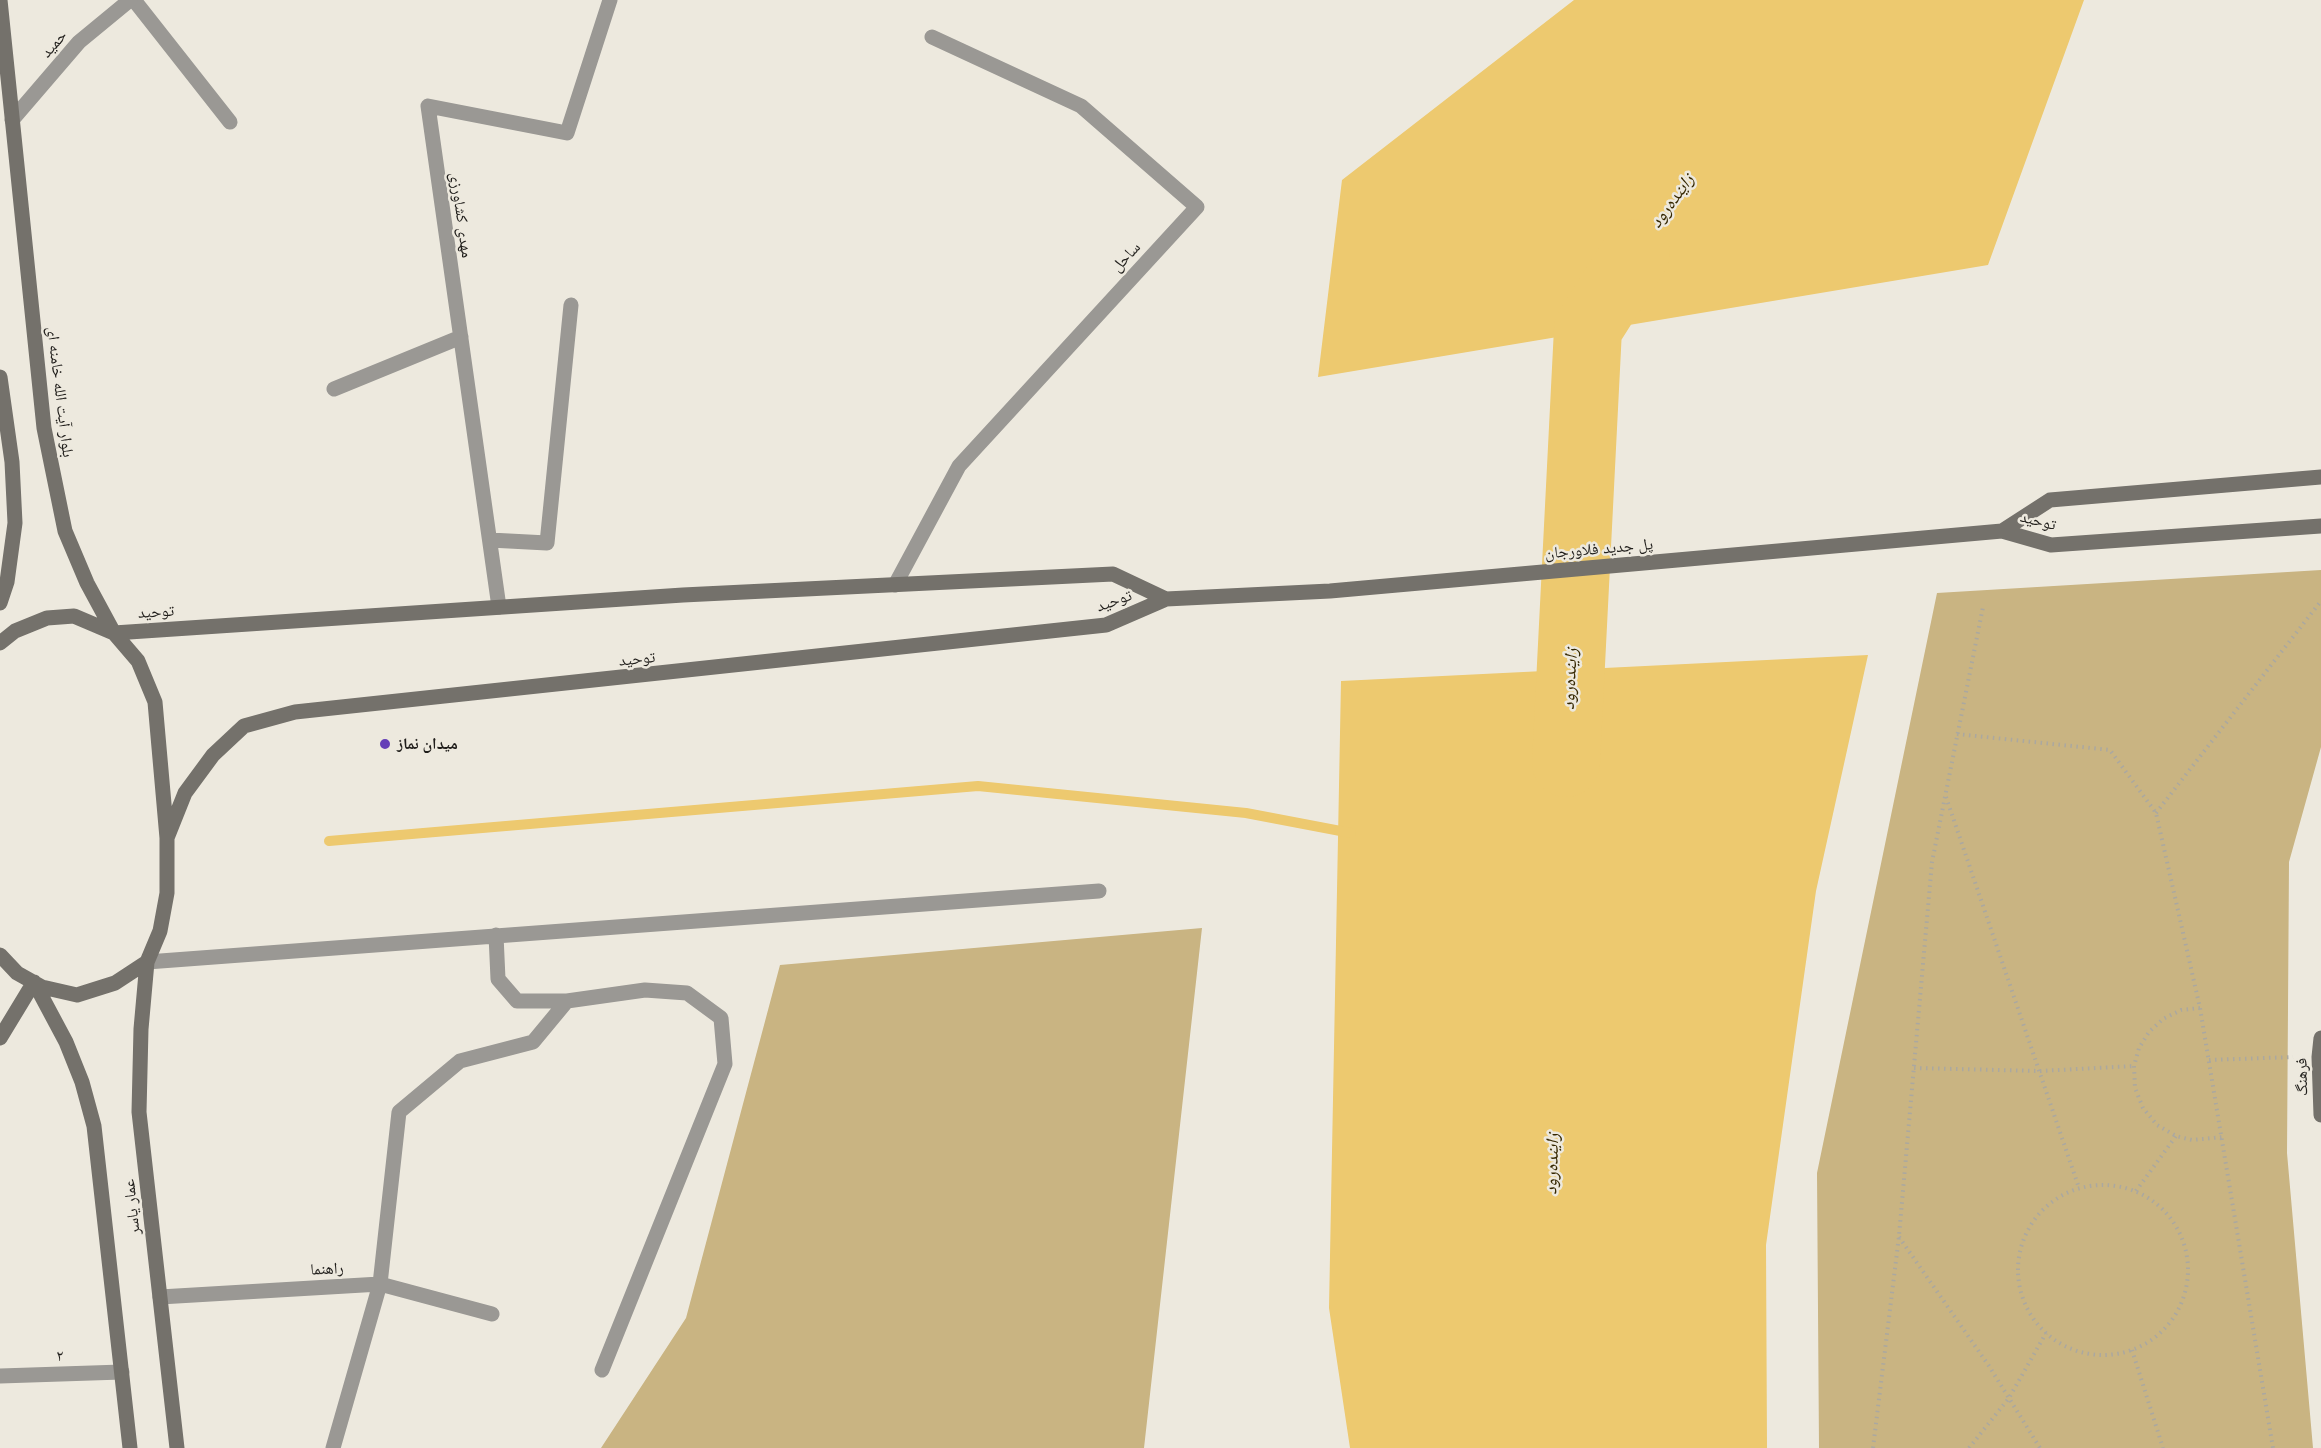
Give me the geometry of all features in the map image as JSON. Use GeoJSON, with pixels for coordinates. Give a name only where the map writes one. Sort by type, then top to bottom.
{"type":"FeatureCollection","features":[{"type":"Feature","properties":{"kind":"main road","name":"بلوار آیت الله خامنه ای"},"geometry":{"type":"LineString","coordinates":[[0,0],[46,439],[65,531],[87,584],[114,633]]}},
{"type":"Feature","properties":{"kind":"main road"},"geometry":{"type":"LineString","coordinates":[[0,377],[6,463],[15,523],[7,582],[0,603]]}},
{"type":"Feature","properties":{"kind":"main road","name":"توحید"},"geometry":{"type":"LineString","coordinates":[[2002,531],[2050,500],[2321,477]]}},
{"type":"Feature","properties":{"kind":"main road","name":"توحید"},"geometry":{"type":"LineString","coordinates":[[2002,531],[2051,545],[2321,526]]}},
{"type":"Feature","properties":{"kind":"main road","name":"پل جدید فلاورجان"},"geometry":{"type":"LineString","coordinates":[[1330,591],[2002,531]]}},
{"type":"Feature","properties":{"kind":"main road","name":"توحید"},"geometry":{"type":"LineString","coordinates":[[114,633],[499,607],[1113,574],[1166,599]]}},
{"type":"Feature","properties":{"kind":"main road","name":"توحید"},"geometry":{"type":"LineString","coordinates":[[167,838],[185,793],[213,755],[244,726],[295,712],[1106,626],[1166,599],[1330,591]]}},
{"type":"Feature","properties":{"kind":"main road"},"geometry":{"type":"LineString","coordinates":[[0,643],[15,631],[47,618],[74,616],[114,633],[138,661],[155,702],[167,838],[167,893],[160,931],[147,962],[115,983],[77,995],[42,987],[17,973],[0,955]]}},
{"type":"Feature","properties":{"kind":"main road","name":"عمار یاسر"},"geometry":{"type":"LineString","coordinates":[[147,962],[141,1029],[139,1112],[177,1448]]}},
{"type":"Feature","properties":{"kind":"main road"},"geometry":{"type":"LineString","coordinates":[[0,1038],[34,982]]}},
{"type":"Feature","properties":{"kind":"main road","name":"عمار یاسر"},"geometry":{"type":"LineString","coordinates":[[34,982],[66,1042],[82,1082],[94,1126],[130,1448]]}},
{"type":"Feature","properties":{"kind":"main road","name":"فرهنگ"},"geometry":{"type":"LineString","coordinates":[[2321,1038],[2319,1057],[2321,1115]]}},
{"type":"Feature","properties":{"kind":"street","name":"حمید"},"geometry":{"type":"LineString","coordinates":[[12,120],[79,42],[132,0]]}},
{"type":"Feature","properties":{"kind":"street"},"geometry":{"type":"LineString","coordinates":[[132,0],[230,122]]}},
{"type":"Feature","properties":{"kind":"street","name":"مهدی کشاورزی"},"geometry":{"type":"LineString","coordinates":[[499,607],[428,106],[567,133],[610,0]]}},
{"type":"Feature","properties":{"kind":"street","name":"ساحل"},"geometry":{"type":"LineString","coordinates":[[895,585],[959,466],[1197,207],[1081,106],[932,37]]}},
{"type":"Feature","properties":{"kind":"street"},"geometry":{"type":"LineString","coordinates":[[490,540],[547,543],[571,305]]}},
{"type":"Feature","properties":{"kind":"street"},"geometry":{"type":"LineString","coordinates":[[334,388],[461,337]]}},
{"type":"Feature","properties":{"kind":"street"},"geometry":{"type":"LineString","coordinates":[[147,962],[1099,891]]}},
{"type":"Feature","properties":{"kind":"street"},"geometry":{"type":"LineString","coordinates":[[496,935],[498,979],[517,1001],[567,1001],[645,990],[687,993],[721,1018],[725,1064],[602,1370]]}},
{"type":"Feature","properties":{"kind":"street"},"geometry":{"type":"LineString","coordinates":[[333,1448],[380,1284],[399,1112],[460,1061],[533,1042],[567,1001]]}},
{"type":"Feature","properties":{"kind":"street","name":"راهنما"},"geometry":{"type":"LineString","coordinates":[[160,1297],[380,1284],[492,1314]]}},
{"type":"Feature","properties":{"kind":"street","name":"۲"},"geometry":{"type":"LineString","coordinates":[[0,1377],[122,1372]]}},
{"type":"Feature","properties":{"kind":"path"},"geometry":{"type":"LineString","coordinates":[[2156,813],[2321,601]]}},
{"type":"Feature","properties":{"kind":"path"},"geometry":{"type":"LineString","coordinates":[[1873,1448],[1899,1236],[1932,862],[1983,607]]}},
{"type":"Feature","properties":{"kind":"path"},"geometry":{"type":"LineString","coordinates":[[1957,734],[2110,750],[2156,813],[2200,1008],[2273,1448]]}},
{"type":"Feature","properties":{"kind":"path"},"geometry":{"type":"LineString","coordinates":[[1945,794],[2079,1188]]}},
{"type":"Feature","properties":{"kind":"path"},"geometry":{"type":"LineString","coordinates":[[2200,1008],[2181,1010],[2156,1025],[2139,1048],[2134,1066],[2135,1088],[2143,1108],[2157,1125],[2176,1136],[2192,1140],[2223,1137]]}},
{"type":"Feature","properties":{"kind":"path"},"geometry":{"type":"LineString","coordinates":[[2209,1060],[2319,1057]]}},
{"type":"Feature","properties":{"kind":"path"},"geometry":{"type":"LineString","coordinates":[[1914,1068],[2040,1071],[2134,1066]]}},
{"type":"Feature","properties":{"kind":"path"},"geometry":{"type":"LineString","coordinates":[[2136,1191],[2176,1136]]}},
{"type":"Feature","properties":{"kind":"path"},"geometry":{"type":"LineString","coordinates":[[2109,1185],[2136,1191],[2161,1206],[2179,1230],[2188,1258],[2187,1287],[2176,1314],[2157,1336],[2132,1350],[2109,1354],[2086,1353],[2065,1346],[2046,1334],[2029,1313],[2020,1289],[2018,1264],[2022,1247],[2037,1216],[2056,1199],[2079,1188],[2109,1185]]}},
{"type":"Feature","properties":{"kind":"path"},"geometry":{"type":"LineString","coordinates":[[1899,1236],[2009,1398],[2040,1448]]}},
{"type":"Feature","properties":{"kind":"path"},"geometry":{"type":"LineString","coordinates":[[1969,1448],[2009,1398],[2046,1334]]}},
{"type":"Feature","properties":{"kind":"path"},"geometry":{"type":"LineString","coordinates":[[2132,1350],[2163,1448]]}},
{"type":"Feature","properties":{"kind":"shaded area"},"geometry":{"type":"Polygon","coordinates":[[[2321,570],[2321,747],[2289,862],[2287,1153],[2313,1448],[1819,1448],[1817,1173],[1937,593],[2321,570]]]}},
{"type":"Feature","properties":{"kind":"shaded area"},"geometry":{"type":"Polygon","coordinates":[[[1202,928],[1144,1448],[601,1448],[686,1318],[780,965],[1202,928]]]}},
{"type":"Feature","properties":{"kind":"water"},"geometry":{"type":"Polygon","coordinates":[[[1574,0],[2084,0],[1988,265],[1318,377],[1342,180],[1574,0]]]}},
{"type":"Feature","properties":{"kind":"water"},"geometry":{"type":"Polygon","coordinates":[[[1868,655],[1816,891],[1766,1245],[1767,1448],[1350,1448],[1329,1308],[1341,681],[1868,655]]]}},
{"type":"Feature","properties":{"kind":"waterway","name":"زاینده‌رود"},"geometry":{"type":"LineString","coordinates":[[1566,763],[1588,329],[1636,253]]}},
{"type":"Feature","properties":{"kind":"waterway"},"geometry":{"type":"LineString","coordinates":[[329,841],[978,786],[1246,813],[1351,833]]}},
{"type":"Feature","properties":{"kind":"place","name":"میدان نماز"},"geometry":{"type":"Point","coordinates":[385,744]}}]}
